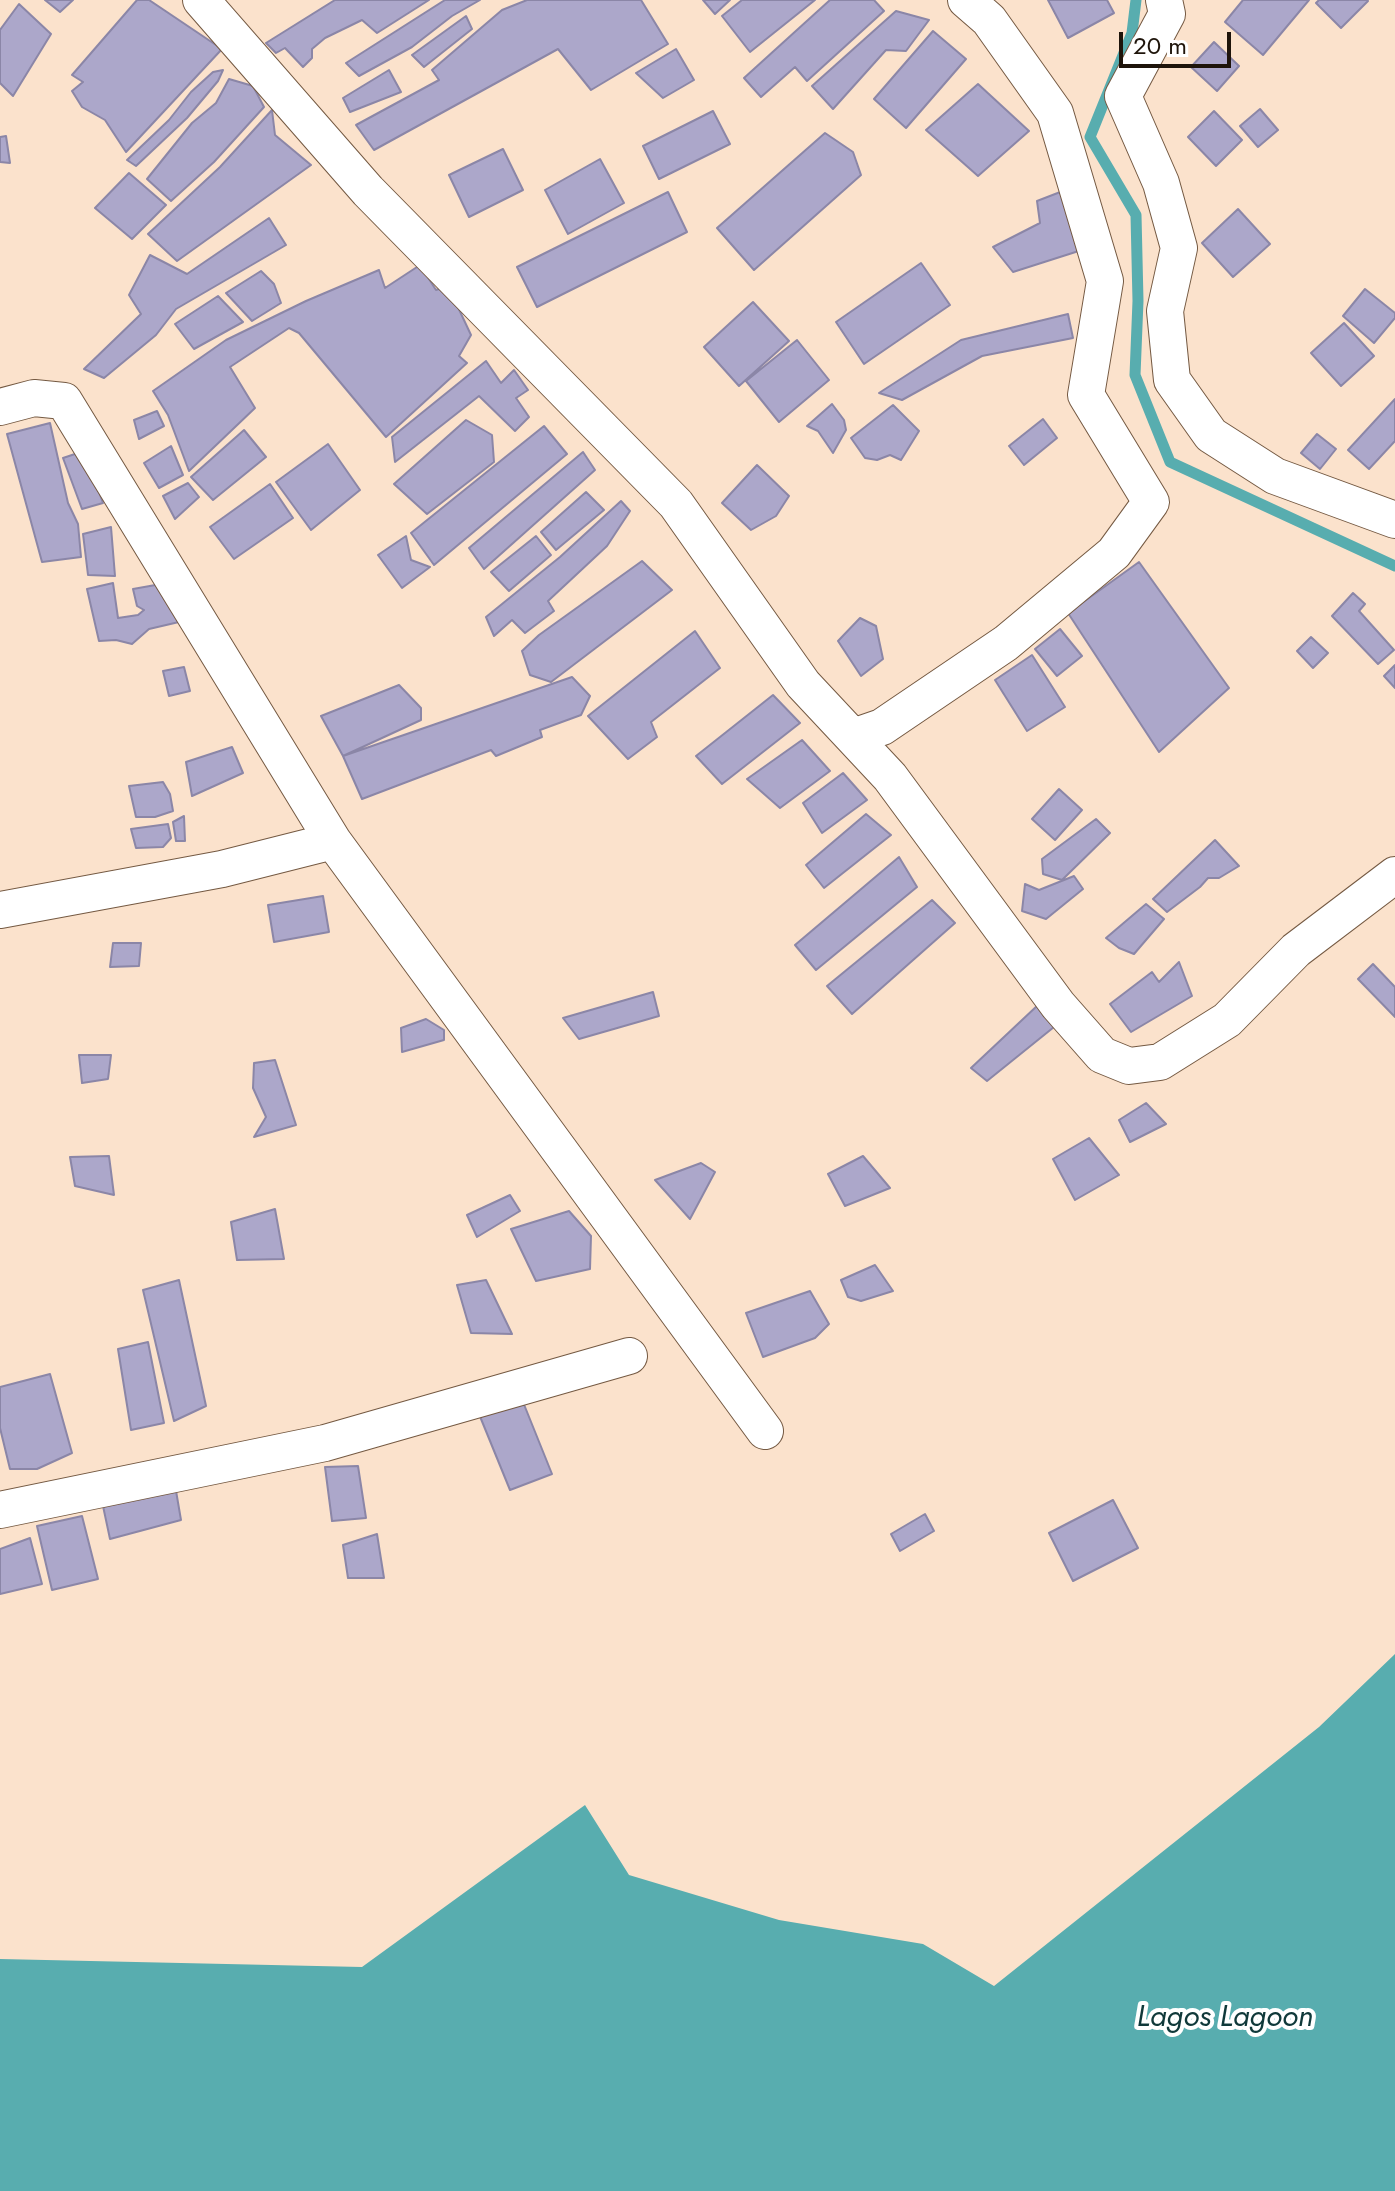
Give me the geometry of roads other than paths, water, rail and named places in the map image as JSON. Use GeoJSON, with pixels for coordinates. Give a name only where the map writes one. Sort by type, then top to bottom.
{"type":"FeatureCollection","features":[{"type":"Feature","properties":{"kind":"street"},"geometry":{"type":"LineString","coordinates":[[201,0],[368,191],[676,504],[803,684],[890,777],[1058,1005],[1102,1055],[1129,1066],[1160,1062],[1227,1020],[1296,950],[1395,875]]}},
{"type":"Feature","properties":{"kind":"street"},"geometry":{"type":"LineString","coordinates":[[853,737],[882,727],[1006,643],[1114,553],[1151,502],[1086,395],[1105,281],[1055,113],[989,20],[966,0]]}},
{"type":"Feature","properties":{"kind":"street"},"geometry":{"type":"LineString","coordinates":[[1164,0],[1167,14],[1123,96],[1161,183],[1179,248],[1165,311],[1172,380],[1211,435],[1275,476],[1395,520]]}},
{"type":"Feature","properties":{"kind":"street"},"geometry":{"type":"LineString","coordinates":[[0,407],[34,398],[64,401],[333,841],[765,1431]]}},
{"type":"Feature","properties":{"kind":"street"},"geometry":{"type":"LineString","coordinates":[[0,910],[222,869],[333,841]]}},
{"type":"Feature","properties":{"kind":"street"},"geometry":{"type":"LineString","coordinates":[[0,1510],[325,1443],[629,1356]]}},
{"type":"Feature","properties":{"kind":"water","name":"Lagos Lagoon"},"geometry":{"type":"Polygon","coordinates":[[[1395,1654],[1395,2191],[0,2191],[0,1959],[362,1967],[585,1805],[629,1875],[779,1920],[923,1944],[994,1986],[1319,1727],[1395,1654]]]}},
{"type":"Feature","properties":{"kind":"waterway"},"geometry":{"type":"LineString","coordinates":[[1136,0],[1132,33],[1090,137],[1136,215],[1138,301],[1135,375],[1170,462],[1395,566]]}}]}
